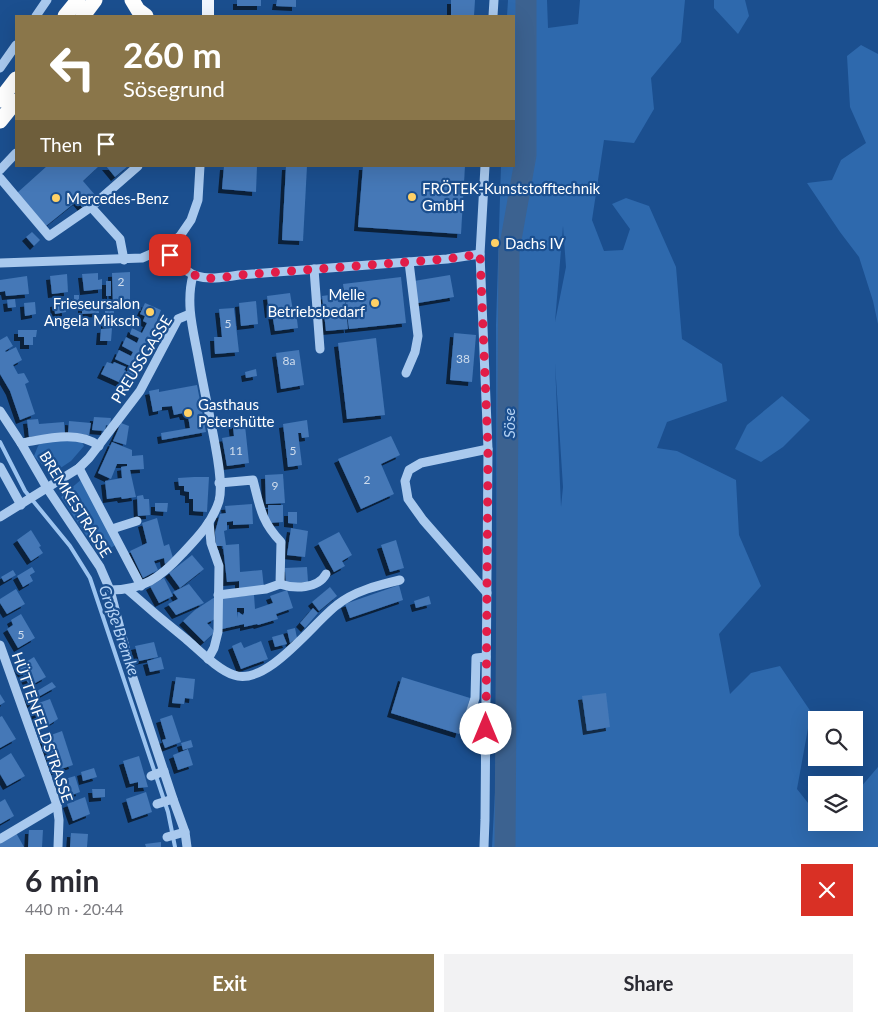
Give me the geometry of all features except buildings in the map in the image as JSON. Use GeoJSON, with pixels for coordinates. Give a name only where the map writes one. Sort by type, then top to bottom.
{"type":"FeatureCollection","features":[{"type":"Feature","properties":{"kind":"highway"},"geometry":{"type":"LineString","coordinates":[[66,15],[78,0]]}},
{"type":"Feature","properties":{"kind":"highway"},"geometry":{"type":"LineString","coordinates":[[84,15],[95,0]]}},
{"type":"Feature","properties":{"kind":"highway"},"geometry":{"type":"LineString","coordinates":[[132,0],[138,10],[145,15]]}},
{"type":"Feature","properties":{"kind":"highway"},"geometry":{"type":"LineString","coordinates":[[0,100],[15,80]]}},
{"type":"Feature","properties":{"kind":"highway"},"geometry":{"type":"LineString","coordinates":[[0,121],[15,102]]}},
{"type":"Feature","properties":{"kind":"main road"},"geometry":{"type":"LineString","coordinates":[[208,0],[208,15]]}},
{"type":"Feature","properties":{"kind":"street"},"geometry":{"type":"LineString","coordinates":[[37,15],[47,0]]}},
{"type":"Feature","properties":{"kind":"street"},"geometry":{"type":"LineString","coordinates":[[493,15],[494,0]]}},
{"type":"Feature","properties":{"kind":"street"},"geometry":{"type":"LineString","coordinates":[[0,68],[15,47]]}},
{"type":"Feature","properties":{"kind":"street"},"geometry":{"type":"LineString","coordinates":[[0,50],[8,58]]}},
{"type":"Feature","properties":{"kind":"street"},"geometry":{"type":"LineString","coordinates":[[0,170],[15,154]]}},
{"type":"Feature","properties":{"kind":"street"},"geometry":{"type":"LineString","coordinates":[[0,178],[49,236],[91,208],[137,167]]}},
{"type":"Feature","properties":{"kind":"street"},"geometry":{"type":"LineString","coordinates":[[0,263],[124,260],[142,258],[165,248],[180,236],[191,220],[198,200],[200,167]]}},
{"type":"Feature","properties":{"kind":"street"},"geometry":{"type":"LineString","coordinates":[[484,847],[488,449],[480,254],[485,167]]}},
{"type":"Feature","properties":{"kind":"street"},"geometry":{"type":"LineString","coordinates":[[91,208],[120,239],[124,260]]}},
{"type":"Feature","properties":{"kind":"street"},"geometry":{"type":"LineString","coordinates":[[165,248],[184,269],[193,275],[211,279],[480,254]]}},
{"type":"Feature","properties":{"kind":"street"},"geometry":{"type":"LineString","coordinates":[[406,373],[415,352],[418,336],[409,262]]}},
{"type":"Feature","properties":{"kind":"street"},"geometry":{"type":"LineString","coordinates":[[314,269],[320,349]]}},
{"type":"Feature","properties":{"kind":"street"},"geometry":{"type":"LineString","coordinates":[[110,590],[128,590],[141,586],[162,573],[204,531],[219,500],[218,462],[190,314],[190,287],[193,275]]}},
{"type":"Feature","properties":{"kind":"street","name":"PREUSSGASSE"},"geometry":{"type":"LineString","coordinates":[[0,517],[24,504],[79,468],[99,446],[140,391],[178,319],[190,314]]}},
{"type":"Feature","properties":{"kind":"street","name":"BREMKESTRASSE"},"geometry":{"type":"LineString","coordinates":[[0,411],[100,567],[110,590],[157,774],[170,800],[187,847]]}},
{"type":"Feature","properties":{"kind":"street"},"geometry":{"type":"LineString","coordinates":[[21,443],[65,436],[92,440],[99,446]]}},
{"type":"Feature","properties":{"kind":"street"},"geometry":{"type":"LineString","coordinates":[[487,593],[423,520],[408,499],[405,481],[409,470],[421,463],[488,449]]}},
{"type":"Feature","properties":{"kind":"street"},"geometry":{"type":"LineString","coordinates":[[0,467],[24,504]]}},
{"type":"Feature","properties":{"kind":"street"},"geometry":{"type":"LineString","coordinates":[[79,468],[141,586]]}},
{"type":"Feature","properties":{"kind":"street"},"geometry":{"type":"LineString","coordinates":[[219,482],[253,480],[262,517],[281,542],[280,584]]}},
{"type":"Feature","properties":{"kind":"street"},"geometry":{"type":"LineString","coordinates":[[112,529],[137,521]]}},
{"type":"Feature","properties":{"kind":"street"},"geometry":{"type":"LineString","coordinates":[[208,659],[214,648],[218,632],[219,566],[211,542],[209,522]]}},
{"type":"Feature","properties":{"kind":"street"},"geometry":{"type":"LineString","coordinates":[[218,595],[266,589],[280,584],[289,588],[308,586],[322,580],[326,574]]}},
{"type":"Feature","properties":{"kind":"street"},"geometry":{"type":"LineString","coordinates":[[128,590],[208,659],[234,675],[246,677],[272,665],[302,640],[337,604],[362,591],[400,580]]}},
{"type":"Feature","properties":{"kind":"street","name":"HÜTTENFELDSTRASSE"},"geometry":{"type":"LineString","coordinates":[[0,646],[57,805],[59,820],[58,847]]}},
{"type":"Feature","properties":{"kind":"street"},"geometry":{"type":"LineString","coordinates":[[464,732],[475,698],[476,658],[486,657]]}},
{"type":"Feature","properties":{"kind":"street"},"geometry":{"type":"LineString","coordinates":[[157,804],[170,800]]}},
{"type":"Feature","properties":{"kind":"street"},"geometry":{"type":"LineString","coordinates":[[0,840],[57,805]]}},
{"type":"Feature","properties":{"kind":"street"},"geometry":{"type":"LineString","coordinates":[[167,837],[182,833]]}},
{"type":"Feature","properties":{"kind":"shaded area"},"geometry":{"type":"Polygon","coordinates":[[[508,0],[547,0],[548,28],[578,24],[580,0],[685,0],[681,42],[651,78],[654,109],[634,143],[604,140],[592,220],[604,251],[623,250],[630,229],[612,204],[626,198],[649,206],[676,267],[682,339],[722,364],[727,401],[667,422],[657,448],[677,451],[736,480],[739,535],[761,586],[719,634],[730,694],[751,673],[780,666],[810,711],[808,711],[808,728],[797,789],[808,803],[808,831],[863,831],[863,784],[878,767],[878,847],[492,847],[497,755],[496,325],[501,167],[515,167],[515,15],[507,15],[508,0]],[[563,226],[555,322],[566,267],[563,226]],[[555,363],[561,507],[563,487],[555,363]]]}},
{"type":"Feature","properties":{"kind":"shaded area"},"geometry":{"type":"Polygon","coordinates":[[[714,0],[745,0],[749,16],[738,34],[714,8],[714,0]]]}},
{"type":"Feature","properties":{"kind":"shaded area"},"geometry":{"type":"Polygon","coordinates":[[[861,45],[878,54],[878,324],[859,257],[807,183],[832,180],[841,160],[866,143],[850,107],[847,56],[861,45]]]}},
{"type":"Feature","properties":{"kind":"shaded area"},"geometry":{"type":"Polygon","coordinates":[[[782,396],[810,420],[783,447],[761,462],[735,449],[747,425],[782,396]]]}},
{"type":"Feature","properties":{"kind":"shaded area"},"geometry":{"type":"Polygon","coordinates":[[[72,439],[82,442],[84,446],[71,461],[56,471],[48,471],[34,456],[41,443],[72,439]]]}},
{"type":"Feature","properties":{"kind":"shaded area"},"geometry":{"type":"Polygon","coordinates":[[[83,478],[117,544],[99,555],[61,497],[83,478]]]}},
{"type":"Feature","properties":{"kind":"waterway","name":"Söse"},"geometry":{"type":"LineString","coordinates":[[505,847],[509,251],[526,155],[526,0]]}},
{"type":"Feature","properties":{"kind":"waterway","name":"Große Bremke"},"geometry":{"type":"LineString","coordinates":[[0,442],[25,491],[70,546],[90,578],[168,812],[175,847]]}},
{"type":"Feature","properties":{"kind":"place","name":"FRÖTEK-Kunststofftechnik GmbH"},"geometry":{"type":"Point","coordinates":[412,197]}},
{"type":"Feature","properties":{"kind":"place","name":"Mercedes-Benz"},"geometry":{"type":"Point","coordinates":[56,198]}},
{"type":"Feature","properties":{"kind":"place","name":"Dachs IV"},"geometry":{"type":"Point","coordinates":[495,243]}},
{"type":"Feature","properties":{"kind":"place","name":"Melle Betriebsbedarf"},"geometry":{"type":"Point","coordinates":[375,303]}},
{"type":"Feature","properties":{"kind":"place","name":"Frieseursalon Angela Miksch"},"geometry":{"type":"Point","coordinates":[150,312]}},
{"type":"Feature","properties":{"kind":"place","name":"Gasthaus Petershütte"},"geometry":{"type":"Point","coordinates":[188,413]}},
{"type":"Feature","properties":{"kind":"route"},"geometry":{"type":"LineString","coordinates":[[170,255],[193,275],[211,279],[240,275],[447,259],[480,254],[488,449],[486,729]]}}]}
